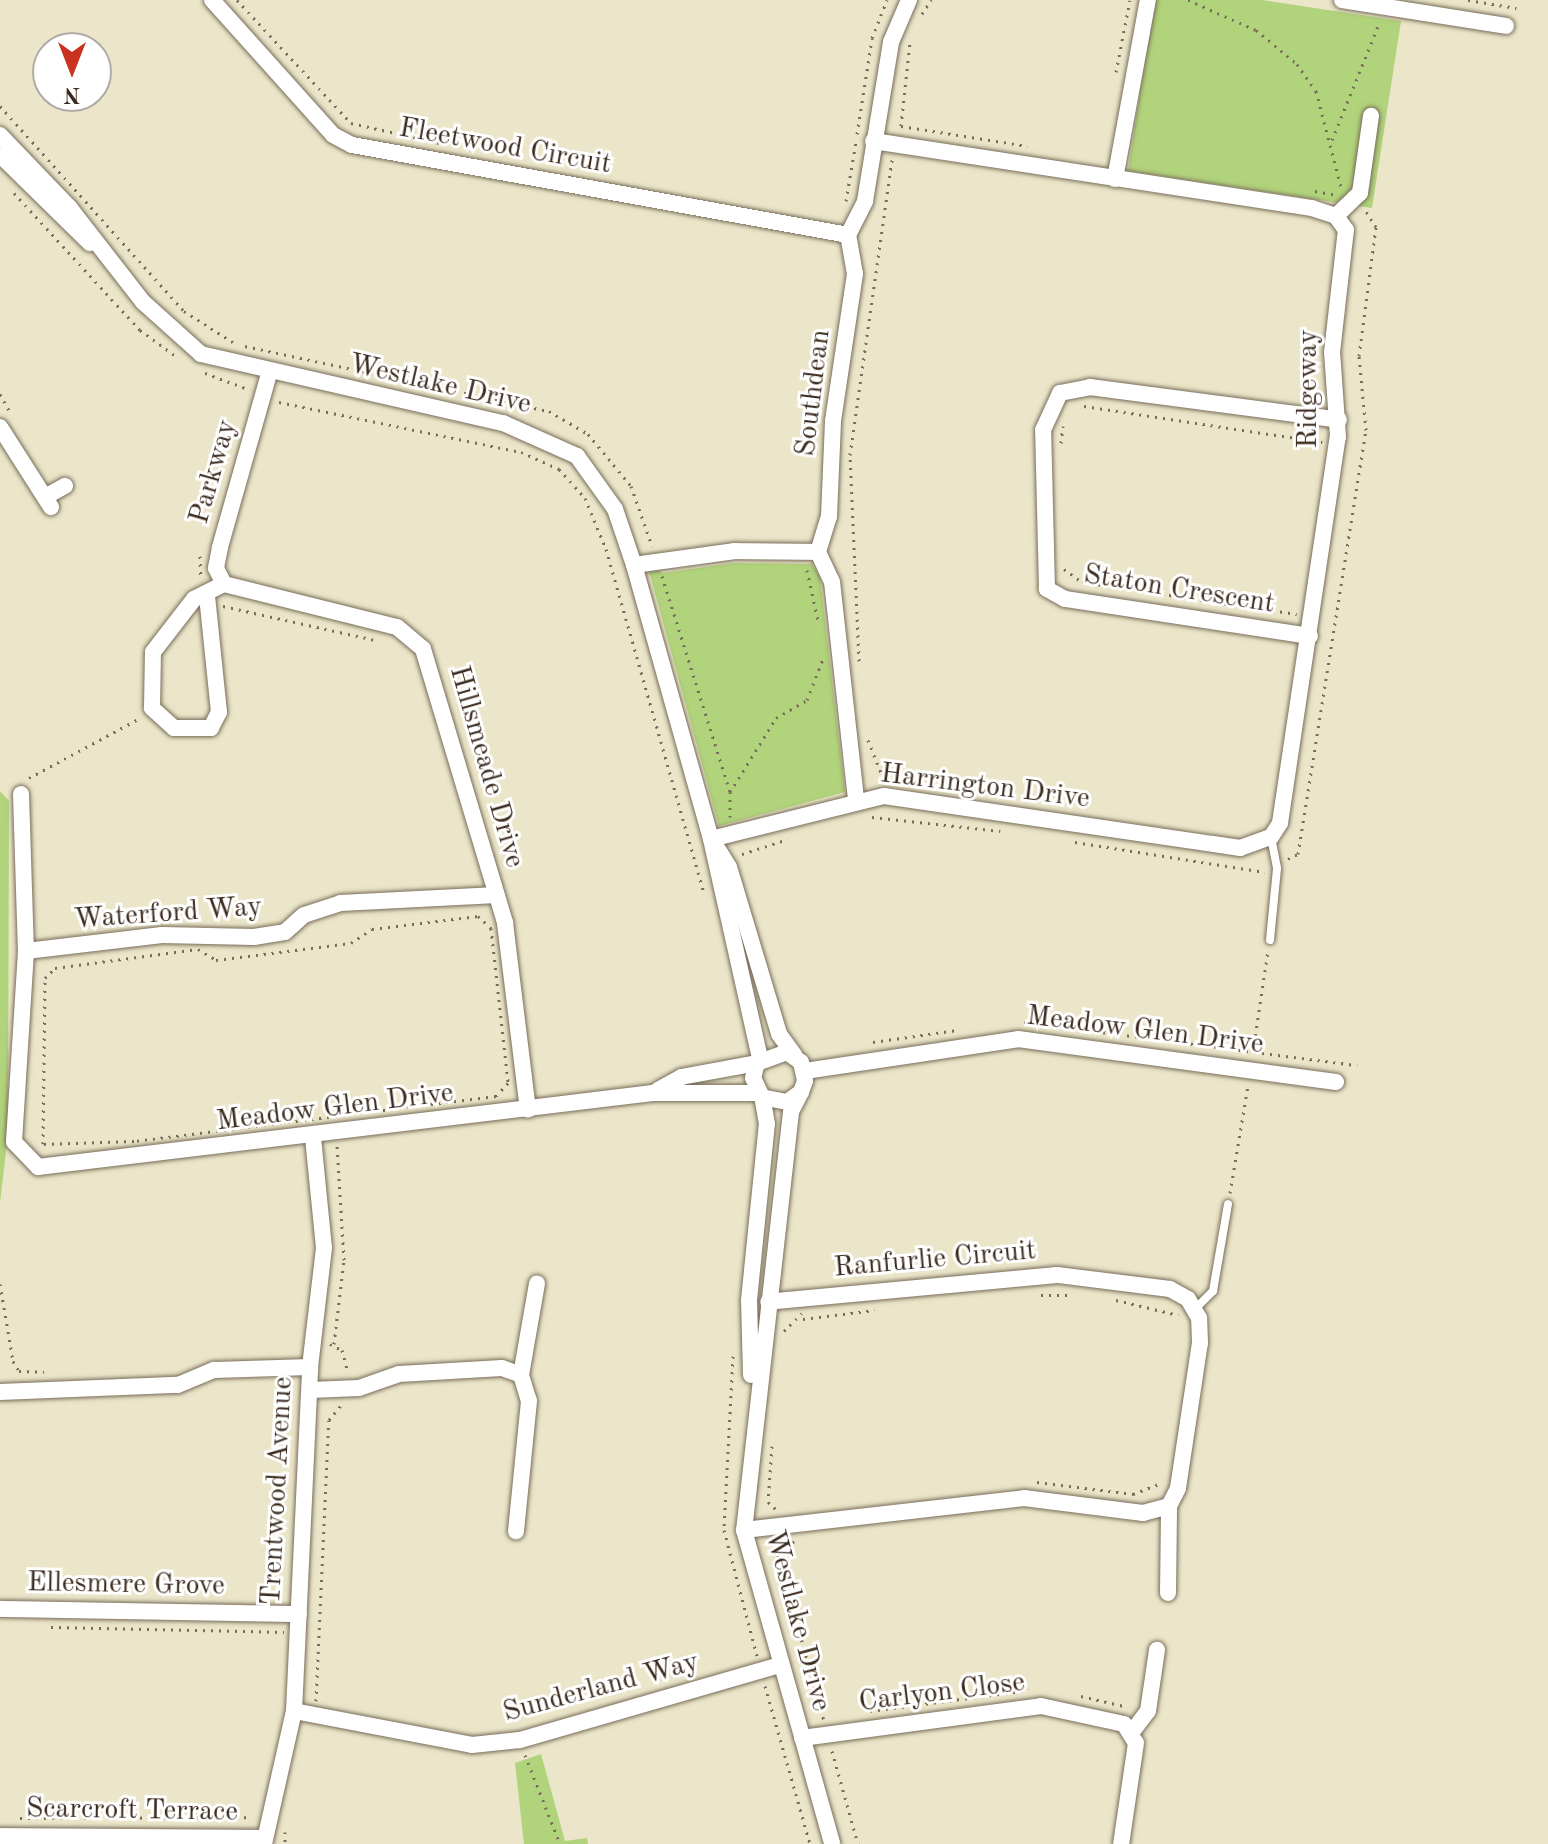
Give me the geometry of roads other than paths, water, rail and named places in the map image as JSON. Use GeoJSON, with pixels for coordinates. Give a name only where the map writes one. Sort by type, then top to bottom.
{"type":"FeatureCollection","features":[{"type":"Feature","properties":{"kind":"street","name":"Fleetwood Circuit"},"geometry":{"type":"LineString","coordinates":[[212,0],[333,135],[352,145],[848,235]]}},
{"type":"Feature","properties":{"kind":"street"},"geometry":{"type":"LineString","coordinates":[[848,235],[859,224],[891,42],[909,0]]}},
{"type":"Feature","properties":{"kind":"street"},"geometry":{"type":"LineString","coordinates":[[1115,179],[1148,0]]}},
{"type":"Feature","properties":{"kind":"street"},"geometry":{"type":"LineString","coordinates":[[1342,0],[1387,3],[1506,26]]}},
{"type":"Feature","properties":{"kind":"street"},"geometry":{"type":"LineString","coordinates":[[873,141],[1342,210],[1360,193],[1371,116]]}},
{"type":"Feature","properties":{"kind":"street","name":"Westlake Drive"},"geometry":{"type":"LineString","coordinates":[[0,135],[113,262],[143,302],[201,354],[269,374],[535,432],[577,456],[615,509],[634,565],[711,839],[759,1061]]}},
{"type":"Feature","properties":{"kind":"street","name":"Westlake Drive"},"geometry":{"type":"LineString","coordinates":[[0,155],[53,214],[113,262]]}},
{"type":"Feature","properties":{"kind":"street","name":"Ridgeway"},"geometry":{"type":"LineString","coordinates":[[1271,837],[1310,636],[1338,443],[1339,420],[1332,352],[1347,249],[1342,210]]}},
{"type":"Feature","properties":{"kind":"street","name":"Southdean"},"geometry":{"type":"LineString","coordinates":[[812,558],[828,525],[833,421],[855,274],[848,235]]}},
{"type":"Feature","properties":{"kind":"street","name":"Parkway"},"geometry":{"type":"LineString","coordinates":[[214,591],[194,599],[157,640],[152,708],[174,728],[199,732],[216,721],[216,568],[256,392],[269,374]]}},
{"type":"Feature","properties":{"kind":"street","name":"Staton Crescent"},"geometry":{"type":"LineString","coordinates":[[1310,636],[1065,599],[1047,589],[1043,430],[1060,393],[1090,387],[1339,420]]}},
{"type":"Feature","properties":{"kind":"street"},"geometry":{"type":"LineString","coordinates":[[0,427],[48,502],[65,486]]}},
{"type":"Feature","properties":{"kind":"street"},"geometry":{"type":"LineString","coordinates":[[634,565],[735,551],[812,558],[832,582],[856,799]]}},
{"type":"Feature","properties":{"kind":"street","name":"Hillsmeade Drive"},"geometry":{"type":"LineString","coordinates":[[214,591],[397,627],[423,649],[489,896],[528,1110]]}},
{"type":"Feature","properties":{"kind":"street"},"geometry":{"type":"LineString","coordinates":[[21,787],[26,951]]}},
{"type":"Feature","properties":{"kind":"street","name":"Harrington Drive"},"geometry":{"type":"LineString","coordinates":[[711,839],[856,799],[888,796],[1256,845],[1271,837]]}},
{"type":"Feature","properties":{"kind":"street","name":"Westlake Drive"},"geometry":{"type":"LineString","coordinates":[[711,839],[729,867],[779,1034],[794,1055]]}},
{"type":"Feature","properties":{"kind":"street","name":"Waterford Way"},"geometry":{"type":"LineString","coordinates":[[26,951],[162,935],[254,937],[285,932],[304,915],[340,903],[489,896]]}},
{"type":"Feature","properties":{"kind":"street","name":"Meadow Glen Drive"},"geometry":{"type":"LineString","coordinates":[[26,951],[14,1142],[24,1159],[62,1165],[313,1138],[653,1093],[760,1095]]}},
{"type":"Feature","properties":{"kind":"street","name":"Meadow Glen Drive"},"geometry":{"type":"LineString","coordinates":[[805,1071],[1018,1039],[1336,1082]]}},
{"type":"Feature","properties":{"kind":"street"},"geometry":{"type":"LineString","coordinates":[[773,1051],[794,1055],[805,1071],[801,1092],[778,1103],[760,1095],[759,1061],[773,1051]]}},
{"type":"Feature","properties":{"kind":"street","name":"Meadow Glen Drive"},"geometry":{"type":"LineString","coordinates":[[653,1093],[681,1077],[759,1061]]}},
{"type":"Feature","properties":{"kind":"street","name":"Westlake Drive"},"geometry":{"type":"LineString","coordinates":[[801,1092],[791,1112],[752,1408],[744,1530],[779,1665],[832,1844]]}},
{"type":"Feature","properties":{"kind":"street","name":"Westlake Drive"},"geometry":{"type":"LineString","coordinates":[[752,1408],[749,1300],[767,1124],[760,1095]]}},
{"type":"Feature","properties":{"kind":"street","name":"Trentwood Avenue"},"geometry":{"type":"LineString","coordinates":[[264,1841],[294,1711],[310,1367],[324,1248],[313,1138]]}},
{"type":"Feature","properties":{"kind":"street","name":"Ranfurlie Circuit"},"geometry":{"type":"LineString","coordinates":[[768,1302],[1057,1275],[1170,1289],[1190,1317]]}},
{"type":"Feature","properties":{"kind":"street"},"geometry":{"type":"LineString","coordinates":[[516,1531],[529,1401],[521,1375],[537,1283]]}},
{"type":"Feature","properties":{"kind":"street"},"geometry":{"type":"LineString","coordinates":[[1168,1593],[1169,1506],[1178,1488],[1200,1343],[1190,1317]]}},
{"type":"Feature","properties":{"kind":"street"},"geometry":{"type":"LineString","coordinates":[[0,1392],[178,1385],[214,1370],[310,1367]]}},
{"type":"Feature","properties":{"kind":"street"},"geometry":{"type":"LineString","coordinates":[[310,1390],[350,1389],[399,1374],[502,1368],[521,1375]]}},
{"type":"Feature","properties":{"kind":"street"},"geometry":{"type":"LineString","coordinates":[[744,1530],[1024,1498],[1143,1513],[1169,1506]]}},
{"type":"Feature","properties":{"kind":"street","name":"Ellesmere Grove"},"geometry":{"type":"LineString","coordinates":[[0,1609],[298,1622]]}},
{"type":"Feature","properties":{"kind":"street"},"geometry":{"type":"LineString","coordinates":[[1121,1844],[1132,1732],[1148,1711],[1157,1650]]}},
{"type":"Feature","properties":{"kind":"street","name":"Sunderland Way"},"geometry":{"type":"LineString","coordinates":[[294,1711],[472,1745],[520,1740],[759,1662],[779,1665]]}},
{"type":"Feature","properties":{"kind":"street","name":"Carlyon Close"},"geometry":{"type":"LineString","coordinates":[[802,1738],[1041,1706],[1108,1719],[1132,1732]]}},
{"type":"Feature","properties":{"kind":"street","name":"Scarcroft Terrace"},"geometry":{"type":"LineString","coordinates":[[0,1836],[264,1841]]}},
{"type":"Feature","properties":{"kind":"lane","name":"Ridgeway"},"geometry":{"type":"LineString","coordinates":[[1270,940],[1276,873],[1271,837]]}},
{"type":"Feature","properties":{"kind":"lane"},"geometry":{"type":"LineString","coordinates":[[1190,1317],[1213,1291],[1228,1204]]}}]}
